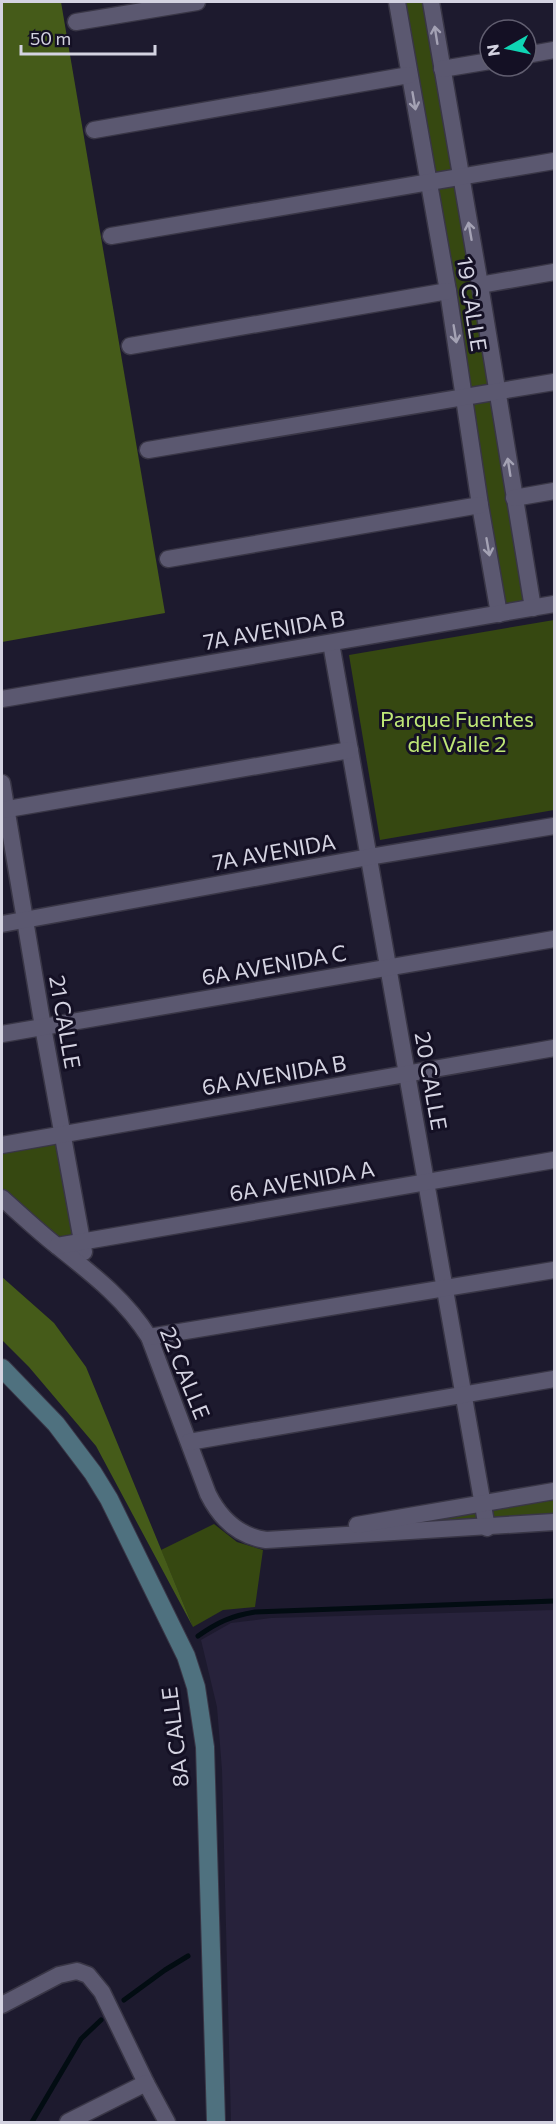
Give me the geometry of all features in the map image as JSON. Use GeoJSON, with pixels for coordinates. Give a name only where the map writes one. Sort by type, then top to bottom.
{"type":"FeatureCollection","features":[{"type":"Feature","properties":{"kind":"main road","name":"8A CALLE"},"geometry":{"type":"LineString","coordinates":[[2,1368],[56,1424],[93,1473],[181,1643],[196,1687],[205,1747],[216,2122]]}},
{"type":"Feature","properties":{"kind":"street"},"geometry":{"type":"LineString","coordinates":[[76,22],[197,2]]}},
{"type":"Feature","properties":{"kind":"street","name":"19 CALLE"},"geometry":{"type":"LineString","coordinates":[[397,2],[448,291],[499,614]]}},
{"type":"Feature","properties":{"kind":"street","name":"19 CALLE"},"geometry":{"type":"LineString","coordinates":[[431,2],[533,608]]}},
{"type":"Feature","properties":{"kind":"street"},"geometry":{"type":"LineString","coordinates":[[538,53],[555,50]]}},
{"type":"Feature","properties":{"kind":"street"},"geometry":{"type":"LineString","coordinates":[[442,69],[478,63]]}},
{"type":"Feature","properties":{"kind":"street"},"geometry":{"type":"LineString","coordinates":[[94,130],[409,75]]}},
{"type":"Feature","properties":{"kind":"street"},"geometry":{"type":"LineString","coordinates":[[111,236],[555,161]]}},
{"type":"Feature","properties":{"kind":"street"},"geometry":{"type":"LineString","coordinates":[[480,285],[555,272]]}},
{"type":"Feature","properties":{"kind":"street"},"geometry":{"type":"LineString","coordinates":[[130,346],[448,291]]}},
{"type":"Feature","properties":{"kind":"street"},"geometry":{"type":"LineString","coordinates":[[148,450],[555,382]]}},
{"type":"Feature","properties":{"kind":"street"},"geometry":{"type":"LineString","coordinates":[[514,498],[555,491]]}},
{"type":"Feature","properties":{"kind":"street"},"geometry":{"type":"LineString","coordinates":[[168,559],[480,505]]}},
{"type":"Feature","properties":{"kind":"street","name":"7A AVENIDA B"},"geometry":{"type":"LineString","coordinates":[[2,699],[555,604]]}},
{"type":"Feature","properties":{"kind":"street","name":"20 CALLE"},"geometry":{"type":"LineString","coordinates":[[331,643],[487,1528]]}},
{"type":"Feature","properties":{"kind":"street"},"geometry":{"type":"LineString","coordinates":[[4,810],[350,750]]}},
{"type":"Feature","properties":{"kind":"street","name":"21 CALLE"},"geometry":{"type":"LineString","coordinates":[[2,783],[4,810],[87,1268]]}},
{"type":"Feature","properties":{"kind":"street","name":"7A AVENIDA"},"geometry":{"type":"LineString","coordinates":[[2,924],[369,857],[555,826]]}},
{"type":"Feature","properties":{"kind":"street","name":"6A AVENIDA C"},"geometry":{"type":"LineString","coordinates":[[2,1034],[555,939]]}},
{"type":"Feature","properties":{"kind":"street","name":"6A AVENIDA B"},"geometry":{"type":"LineString","coordinates":[[2,1145],[555,1048]]}},
{"type":"Feature","properties":{"kind":"street","name":"6A AVENIDA A"},"geometry":{"type":"LineString","coordinates":[[57,1246],[555,1160]]}},
{"type":"Feature","properties":{"kind":"street","name":"22 CALLE"},"geometry":{"type":"LineString","coordinates":[[2,1198],[57,1246],[87,1268],[126,1305],[149,1337],[208,1494],[222,1517],[237,1530],[253,1537],[266,1540],[282,1538]]}},
{"type":"Feature","properties":{"kind":"street"},"geometry":{"type":"LineString","coordinates":[[149,1337],[555,1270]]}},
{"type":"Feature","properties":{"kind":"street"},"geometry":{"type":"LineString","coordinates":[[189,1442],[555,1379]]}},
{"type":"Feature","properties":{"kind":"street"},"geometry":{"type":"LineString","coordinates":[[282,1538],[555,1491]]}},
{"type":"Feature","properties":{"kind":"street"},"geometry":{"type":"LineString","coordinates":[[282,1538],[487,1528],[555,1522]]}},
{"type":"Feature","properties":{"kind":"street"},"geometry":{"type":"LineString","coordinates":[[2,2005],[43,1981],[65,1973],[77,1971],[87,1975],[102,1992],[167,2122]]}},
{"type":"Feature","properties":{"kind":"street"},"geometry":{"type":"LineString","coordinates":[[68,2122],[146,2084]]}},
{"type":"Feature","properties":{"kind":"shaded area"},"geometry":{"type":"Polygon","coordinates":[[[554,1610],[554,2122],[231,2122],[222,1770],[217,1707],[201,1640],[231,1623],[271,1618],[554,1610]]]}},
{"type":"Feature","properties":{"kind":"green space"},"geometry":{"type":"Polygon","coordinates":[[[2,2],[61,2],[165,613],[2,642],[2,2]]]}},
{"type":"Feature","properties":{"kind":"green space"},"geometry":{"type":"Polygon","coordinates":[[[397,2],[431,2],[533,608],[499,614],[397,2]]]}},
{"type":"Feature","properties":{"kind":"green space","name":"Parque Fuentes del Valle 2"},"geometry":{"type":"Polygon","coordinates":[[[554,620],[554,810],[380,840],[349,655],[554,620]]]}},
{"type":"Feature","properties":{"kind":"green space"},"geometry":{"type":"Polygon","coordinates":[[[63,1136],[82,1242],[57,1246],[2,1198],[2,1145],[63,1136]]]}},
{"type":"Feature","properties":{"kind":"green space"},"geometry":{"type":"Polygon","coordinates":[[[2,1277],[54,1323],[86,1367],[193,1627],[96,1446],[29,1367],[2,1340],[2,1277]]]}},
{"type":"Feature","properties":{"kind":"green space"},"geometry":{"type":"Polygon","coordinates":[[[554,1491],[554,1522],[487,1528],[483,1504],[554,1491]]]}},
{"type":"Feature","properties":{"kind":"green space"},"geometry":{"type":"Polygon","coordinates":[[[476,1510],[479,1521],[421,1528],[416,1520],[476,1510]]]}},
{"type":"Feature","properties":{"kind":"green space"},"geometry":{"type":"Polygon","coordinates":[[[214,1524],[237,1542],[263,1550],[255,1607],[223,1610],[193,1627],[161,1550],[214,1524]]]}},
{"type":"Feature","properties":{"kind":"waterway"},"geometry":{"type":"LineString","coordinates":[[198,1636],[225,1620],[255,1612],[554,1601]]}},
{"type":"Feature","properties":{"kind":"waterway"},"geometry":{"type":"LineString","coordinates":[[124,2000],[188,1956]]}},
{"type":"Feature","properties":{"kind":"waterway"},"geometry":{"type":"LineString","coordinates":[[32,2122],[81,2039],[101,2020]]}}]}
